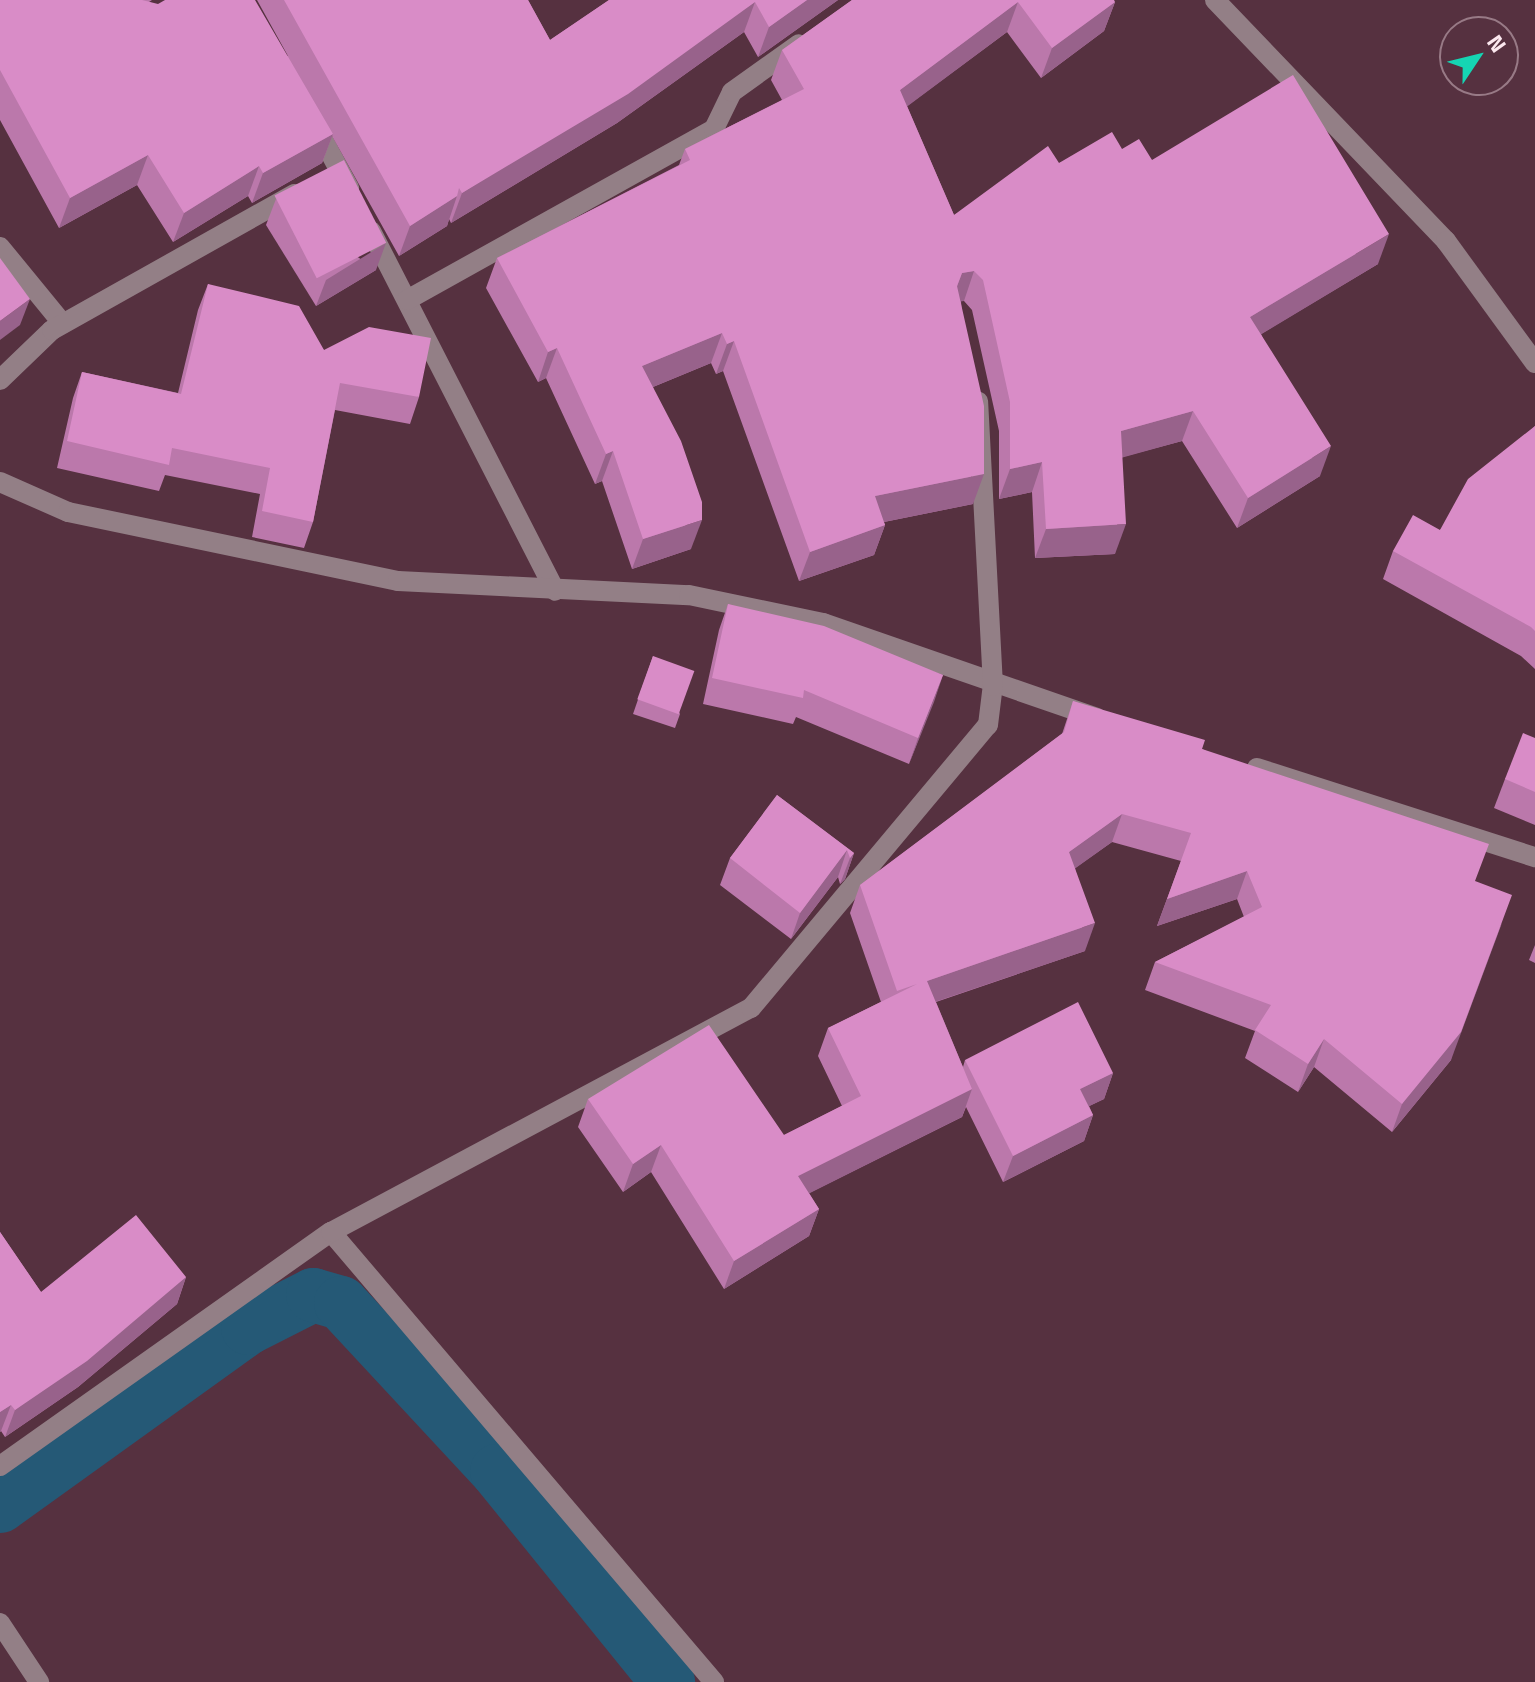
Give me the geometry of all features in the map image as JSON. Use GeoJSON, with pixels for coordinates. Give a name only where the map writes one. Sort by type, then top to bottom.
{"type":"FeatureCollection","features":[{"type":"Feature","properties":{"kind":"street"},"geometry":{"type":"LineString","coordinates":[[1215,0],[1446,241],[1535,363]]}},
{"type":"Feature","properties":{"kind":"street"},"geometry":{"type":"LineString","coordinates":[[407,300],[714,129],[732,92],[822,28]]}},
{"type":"Feature","properties":{"kind":"street"},"geometry":{"type":"LineString","coordinates":[[304,106],[555,591]]}},
{"type":"Feature","properties":{"kind":"street"},"geometry":{"type":"LineString","coordinates":[[0,380],[63,324],[339,169]]}},
{"type":"Feature","properties":{"kind":"street"},"geometry":{"type":"LineString","coordinates":[[0,247],[63,324]]}},
{"type":"Feature","properties":{"kind":"street"},"geometry":{"type":"LineString","coordinates":[[0,1466],[331,1232],[751,1008],[988,725],[993,686],[986,434],[972,373]]}},
{"type":"Feature","properties":{"kind":"street"},"geometry":{"type":"LineString","coordinates":[[0,482],[68,512],[398,581],[555,591],[689,595],[823,623],[993,686],[1126,727]]}},
{"type":"Feature","properties":{"kind":"street"},"geometry":{"type":"LineString","coordinates":[[1231,759],[1535,857]]}},
{"type":"Feature","properties":{"kind":"street"},"geometry":{"type":"LineString","coordinates":[[331,1232],[714,1682]]}},
{"type":"Feature","properties":{"kind":"street"},"geometry":{"type":"LineString","coordinates":[[0,1623],[39,1682]]}},
{"type":"Feature","properties":{"kind":"building"},"geometry":{"type":"Polygon","coordinates":[[[0,0],[142,0],[158,4],[165,0],[255,0],[333,134],[263,173],[259,166],[184,213],[148,155],[70,198],[0,70],[0,0]]]}},
{"type":"Feature","properties":{"kind":"building"},"geometry":{"type":"Polygon","coordinates":[[[284,0],[528,0],[550,40],[609,0],[807,0],[769,27],[755,2],[628,94],[462,193],[459,188],[457,196],[410,226],[284,0]]]}},
{"type":"Feature","properties":{"kind":"building"},"geometry":{"type":"Polygon","coordinates":[[[852,0],[1115,2],[1052,48],[1018,2],[900,90],[954,215],[1048,146],[1059,163],[1112,132],[1122,149],[1139,139],[1152,160],[1293,75],[1389,234],[1250,317],[1331,446],[1248,498],[1193,411],[1121,431],[1126,524],[1046,529],[1042,462],[1010,469],[1010,402],[983,280],[974,271],[962,273],[957,286],[984,406],[984,474],[875,496],[885,525],[810,552],[734,341],[727,344],[722,333],[642,366],[681,441],[702,502],[702,520],[643,539],[613,451],[606,454],[557,348],[548,352],[497,258],[690,160],[685,149],[804,89],[782,50],[852,0]]]}},
{"type":"Feature","properties":{"kind":"building"},"geometry":{"type":"Polygon","coordinates":[[[344,160],[386,243],[317,278],[275,195],[344,160]]]}},
{"type":"Feature","properties":{"kind":"building"},"geometry":{"type":"Polygon","coordinates":[[[0,258],[30,299],[0,321],[0,258]]]}},
{"type":"Feature","properties":{"kind":"building"},"geometry":{"type":"Polygon","coordinates":[[[208,284],[299,306],[324,350],[369,327],[431,338],[419,397],[340,383],[313,522],[262,511],[270,468],[172,448],[169,465],[67,441],[82,372],[181,394],[208,284]]]}},
{"type":"Feature","properties":{"kind":"building"},"geometry":{"type":"Polygon","coordinates":[[[1535,426],[1535,631],[1393,551],[1413,515],[1440,530],[1468,479],[1535,426]]]}},
{"type":"Feature","properties":{"kind":"building"},"geometry":{"type":"Polygon","coordinates":[[[728,604],[824,626],[943,675],[918,738],[804,690],[803,698],[712,678],[728,604]]]}},
{"type":"Feature","properties":{"kind":"building"},"geometry":{"type":"Polygon","coordinates":[[[653,656],[694,671],[679,714],[637,699],[653,656]]]}},
{"type":"Feature","properties":{"kind":"building"},"geometry":{"type":"Polygon","coordinates":[[[1073,701],[1205,740],[1202,749],[1489,844],[1475,881],[1512,895],[1461,1032],[1402,1104],[1324,1039],[1308,1064],[1255,1030],[1271,1005],[1155,962],[1262,907],[1247,871],[1167,899],[1191,833],[1122,814],[1069,852],[1095,923],[927,981],[972,1089],[798,1176],[819,1209],[734,1261],[661,1145],[633,1164],[588,1099],[709,1025],[784,1135],[861,1096],[828,1028],[917,984],[897,991],[860,885],[1064,732],[1073,701]]]}},
{"type":"Feature","properties":{"kind":"building"},"geometry":{"type":"Polygon","coordinates":[[[1523,733],[1535,738],[1535,792],[1505,779],[1523,733]]]}},
{"type":"Feature","properties":{"kind":"building"},"geometry":{"type":"Polygon","coordinates":[[[777,795],[854,853],[850,858],[847,850],[800,913],[730,858],[777,795]]]}},
{"type":"Feature","properties":{"kind":"building"},"geometry":{"type":"Polygon","coordinates":[[[1078,1002],[1113,1073],[1080,1089],[1093,1115],[1013,1156],[965,1060],[1078,1002]]]}},
{"type":"Feature","properties":{"kind":"building"},"geometry":{"type":"Polygon","coordinates":[[[136,1215],[186,1277],[87,1361],[15,1410],[11,1405],[0,1412],[0,1232],[41,1292],[136,1215]]]}},
{"type":"Feature","properties":{"kind":"waterway"},"geometry":{"type":"LineString","coordinates":[[0,1506],[248,1328],[313,1295],[341,1303],[497,1471],[668,1682]]}}]}
